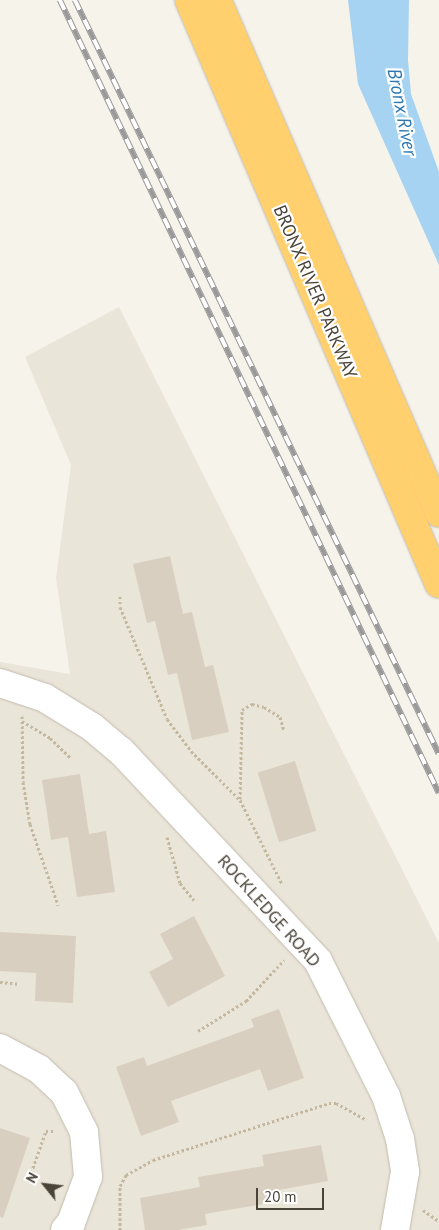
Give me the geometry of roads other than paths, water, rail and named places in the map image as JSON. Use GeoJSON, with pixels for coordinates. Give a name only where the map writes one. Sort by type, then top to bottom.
{"type":"FeatureCollection","features":[{"type":"Feature","properties":{"kind":"highway","name":"BRONX RIVER PARKWAY"},"geometry":{"type":"LineString","coordinates":[[189,0],[439,584]]}},
{"type":"Feature","properties":{"kind":"highway","name":"BRONX RIVER PARKWAY"},"geometry":{"type":"LineString","coordinates":[[217,0],[439,513]]}},
{"type":"Feature","properties":{"kind":"street","name":"ROCKLEDGE ROAD"},"geometry":{"type":"LineString","coordinates":[[10,685],[45,698],[92,727],[121,751],[318,961],[361,1042],[386,1096],[400,1139],[406,1172],[395,1230]]}},
{"type":"Feature","properties":{"kind":"street"},"geometry":{"type":"LineString","coordinates":[[0,1048],[39,1069],[64,1092],[84,1132],[88,1177],[71,1223],[65,1230]]}},
{"type":"Feature","properties":{"kind":"water","name":"Bronx River"},"geometry":{"type":"Polygon","coordinates":[[[348,0],[409,0],[408,60],[411,94],[439,172],[439,265],[358,84],[348,0]]]}},
{"type":"Feature","properties":{"kind":"railway"},"geometry":{"type":"LineString","coordinates":[[60,0],[439,793]]}},
{"type":"Feature","properties":{"kind":"railway"},"geometry":{"type":"LineString","coordinates":[[75,0],[439,754]]}}]}
